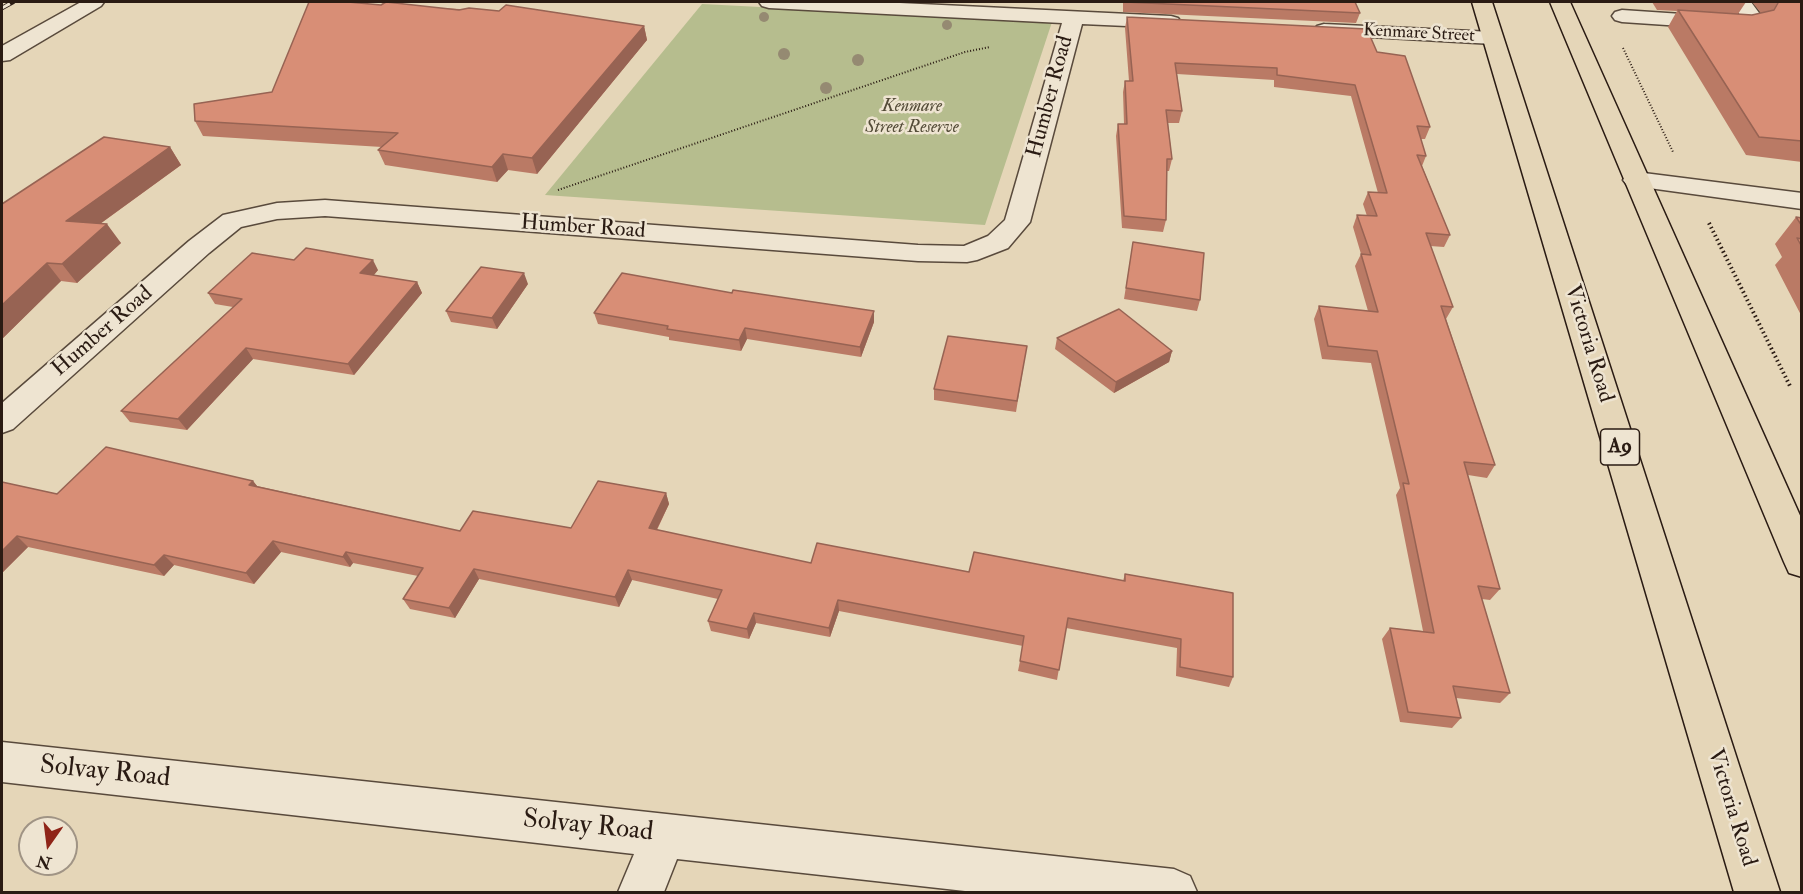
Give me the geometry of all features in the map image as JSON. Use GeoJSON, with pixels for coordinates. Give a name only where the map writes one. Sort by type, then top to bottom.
{"type":"FeatureCollection","features":[{"type":"Feature","properties":{"kind":"highway","name":"Victoria Road"},"geometry":{"type":"LineString","coordinates":[[1482,2],[1757,892]]}},
{"type":"Feature","properties":{"kind":"highway"},"geometry":{"type":"LineString","coordinates":[[1560,2],[1802,562]]}},
{"type":"Feature","properties":{"kind":"street"},"geometry":{"type":"LineString","coordinates":[[2,55],[94,2]]}},
{"type":"Feature","properties":{"kind":"street"},"geometry":{"type":"LineString","coordinates":[[769,2],[1191,23]]}},
{"type":"Feature","properties":{"kind":"street"},"geometry":{"type":"LineString","coordinates":[[1622,16],[1741,24],[1755,21],[1741,2]]}},
{"type":"Feature","properties":{"kind":"street","name":"Humber Road"},"geometry":{"type":"LineString","coordinates":[[2,421],[199,247],[232,222],[277,211],[326,208],[918,253],[967,254],[998,242],[1017,222],[1073,18]]}},
{"type":"Feature","properties":{"kind":"street","name":"Kenmare Street"},"geometry":{"type":"LineString","coordinates":[[1309,29],[1494,38]]}},
{"type":"Feature","properties":{"kind":"street"},"geometry":{"type":"LineString","coordinates":[[1636,180],[1802,201]]}},
{"type":"Feature","properties":{"kind":"street","name":"Solvay Road"},"geometry":{"type":"LineString","coordinates":[[2,762],[1174,892]]}},
{"type":"Feature","properties":{"kind":"street"},"geometry":{"type":"LineString","coordinates":[[641,892],[664,835]]}},
{"type":"Feature","properties":{"kind":"path"},"geometry":{"type":"LineString","coordinates":[[556,191],[964,52],[996,46]]}},
{"type":"Feature","properties":{"kind":"green space","name":"Kenmare Street Reserve"},"geometry":{"type":"Polygon","coordinates":[[[702,4],[1052,22],[985,225],[545,195],[702,4]]]}},
{"type":"Feature","properties":{"kind":"building"},"geometry":{"type":"Polygon","coordinates":[[[309,2],[381,5],[386,2],[459,10],[469,8],[499,11],[506,5],[644,26],[532,158],[503,154],[492,167],[378,150],[398,133],[195,121],[194,104],[272,92],[309,2]]]}},
{"type":"Feature","properties":{"kind":"building"},"geometry":{"type":"Polygon","coordinates":[[[1125,2],[1355,2],[1360,13],[1125,2]]]}},
{"type":"Feature","properties":{"kind":"building"},"geometry":{"type":"Polygon","coordinates":[[[1777,2],[1802,2],[1802,141],[1759,137],[1678,10],[1752,15],[1774,10],[1777,2]]]}},
{"type":"Feature","properties":{"kind":"building"},"geometry":{"type":"Polygon","coordinates":[[[1127,17],[1367,29],[1377,52],[1405,56],[1430,127],[1417,126],[1426,156],[1417,155],[1450,235],[1426,233],[1453,307],[1441,306],[1495,465],[1464,462],[1500,589],[1478,586],[1510,693],[1453,686],[1461,718],[1408,712],[1390,628],[1434,633],[1403,483],[1409,484],[1377,351],[1328,346],[1319,306],[1378,312],[1361,254],[1371,255],[1357,215],[1377,216],[1368,192],[1387,193],[1355,85],[1277,75],[1277,68],[1175,63],[1182,111],[1166,110],[1172,159],[1167,159],[1166,220],[1124,216],[1118,124],[1127,124],[1125,81],[1133,81],[1127,17]]]}},
{"type":"Feature","properties":{"kind":"building"},"geometry":{"type":"Polygon","coordinates":[[[104,137],[170,147],[66,221],[107,224],[62,264],[47,263],[2,305],[2,204],[104,137]]]}},
{"type":"Feature","properties":{"kind":"building"},"geometry":{"type":"Polygon","coordinates":[[[1796,217],[1802,218],[1802,226],[1796,217]]]}},
{"type":"Feature","properties":{"kind":"building"},"geometry":{"type":"Polygon","coordinates":[[[1133,242],[1204,253],[1200,300],[1126,288],[1133,242]]]}},
{"type":"Feature","properties":{"kind":"building"},"geometry":{"type":"Polygon","coordinates":[[[306,248],[373,260],[360,273],[417,282],[348,364],[246,348],[178,419],[121,411],[242,299],[208,293],[252,253],[294,260],[306,248]]]}},
{"type":"Feature","properties":{"kind":"building"},"geometry":{"type":"Polygon","coordinates":[[[481,267],[524,273],[492,318],[446,311],[481,267]]]}},
{"type":"Feature","properties":{"kind":"building"},"geometry":{"type":"Polygon","coordinates":[[[622,273],[732,293],[733,290],[874,311],[860,347],[745,328],[739,340],[667,329],[668,326],[594,313],[622,273]]]}},
{"type":"Feature","properties":{"kind":"building"},"geometry":{"type":"Polygon","coordinates":[[[1119,309],[1172,351],[1116,382],[1057,338],[1119,309]]]}},
{"type":"Feature","properties":{"kind":"building"},"geometry":{"type":"Polygon","coordinates":[[[948,336],[1027,346],[1017,401],[934,389],[948,336]]]}},
{"type":"Feature","properties":{"kind":"building"},"geometry":{"type":"Polygon","coordinates":[[[106,447],[253,481],[249,485],[460,531],[473,511],[571,528],[598,481],[666,493],[649,528],[811,563],[817,543],[969,572],[974,552],[1125,581],[1125,574],[1233,593],[1233,677],[1180,667],[1181,639],[1068,618],[1059,670],[1020,661],[1024,636],[838,600],[829,628],[754,613],[747,629],[708,621],[722,590],[628,570],[615,597],[474,569],[449,608],[403,599],[423,568],[346,552],[343,557],[273,541],[246,573],[164,555],[154,565],[17,536],[2,551],[2,482],[57,494],[106,447]]]}},
{"type":"Feature","properties":{"kind":"railway"},"geometry":{"type":"LineString","coordinates":[[2,8],[13,2]]}}]}
